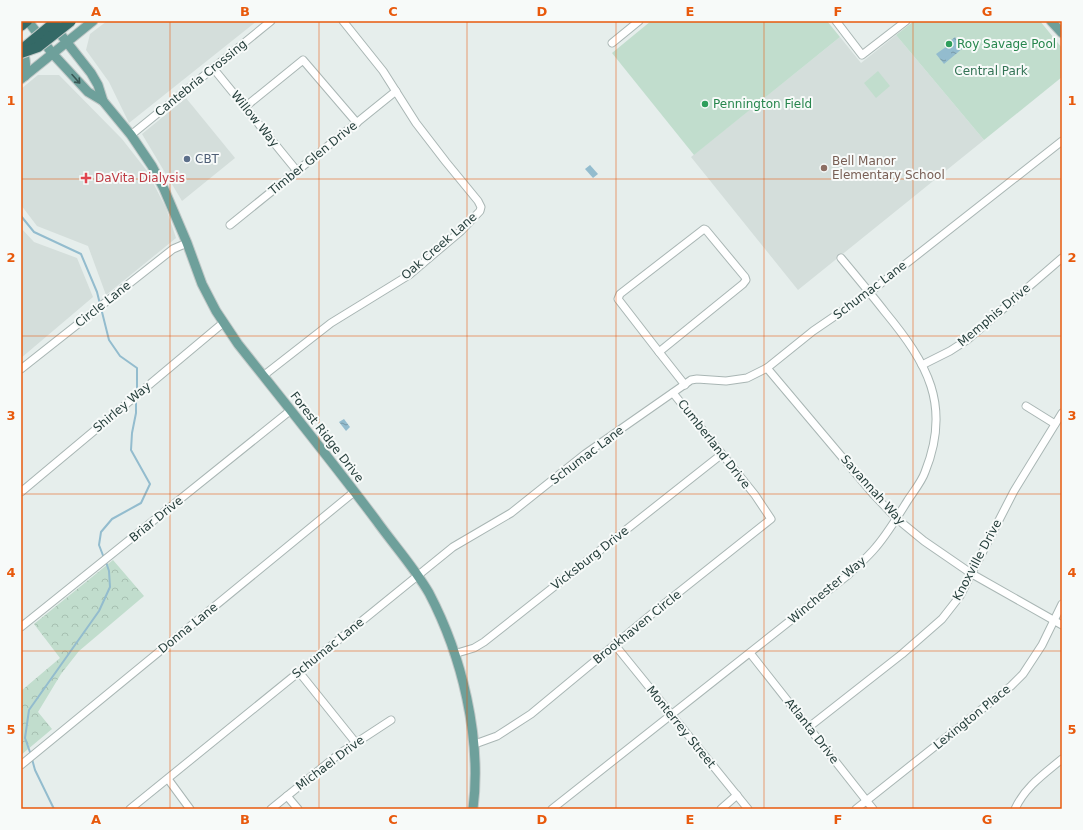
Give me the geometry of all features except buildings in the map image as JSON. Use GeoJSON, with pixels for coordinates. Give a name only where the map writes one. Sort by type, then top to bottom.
{"type":"FeatureCollection","features":[{"type":"Feature","properties":{"kind":"highway"},"geometry":{"type":"LineString","coordinates":[[21,26],[28,21]]}},
{"type":"Feature","properties":{"kind":"highway"},"geometry":{"type":"LineString","coordinates":[[21,51],[56,21]]}},
{"type":"Feature","properties":{"kind":"highway"},"geometry":{"type":"LineString","coordinates":[[21,51],[38,47],[71,21]]}},
{"type":"Feature","properties":{"kind":"main road","name":"Forest Ridge Drive"},"geometry":{"type":"LineString","coordinates":[[28,21],[52,53],[88,92],[103,101],[131,135],[164,189],[187,243],[202,284],[223,323],[418,576],[428,593],[439,615],[454,654],[466,692],[475,744],[475,785],[473,809]]}},
{"type":"Feature","properties":{"kind":"main road","name":"Forest Ridge Drive"},"geometry":{"type":"LineString","coordinates":[[50,21],[98,85],[103,101]]}},
{"type":"Feature","properties":{"kind":"main road"},"geometry":{"type":"LineString","coordinates":[[79,21],[91,23]]}},
{"type":"Feature","properties":{"kind":"main road"},"geometry":{"type":"LineString","coordinates":[[1051,21],[1062,33]]}},
{"type":"Feature","properties":{"kind":"main road"},"geometry":{"type":"LineString","coordinates":[[23,77],[91,23]]}},
{"type":"Feature","properties":{"kind":"main road"},"geometry":{"type":"LineString","coordinates":[[21,46],[26,60],[23,77]]}},
{"type":"Feature","properties":{"kind":"street","name":"Cantebria Crossing"},"geometry":{"type":"LineString","coordinates":[[131,135],[271,21]]}},
{"type":"Feature","properties":{"kind":"street","name":"Oak Creek Lane"},"geometry":{"type":"LineString","coordinates":[[263,376],[331,323],[409,275],[461,231],[480,211],[481,207],[478,201],[416,123],[383,71],[343,21]]}},
{"type":"Feature","properties":{"kind":"street"},"geometry":{"type":"LineString","coordinates":[[612,43],[640,21]]}},
{"type":"Feature","properties":{"kind":"street"},"geometry":{"type":"LineString","coordinates":[[836,21],[862,55],[906,21]]}},
{"type":"Feature","properties":{"kind":"street"},"geometry":{"type":"LineString","coordinates":[[245,107],[303,60],[357,123]]}},
{"type":"Feature","properties":{"kind":"street","name":"Willow Way"},"geometry":{"type":"LineString","coordinates":[[213,68],[297,171]]}},
{"type":"Feature","properties":{"kind":"street","name":"Timber Glen Drive"},"geometry":{"type":"LineString","coordinates":[[230,225],[396,91]]}},
{"type":"Feature","properties":{"kind":"street","name":"Schumac Lane"},"geometry":{"type":"LineString","coordinates":[[130,809],[453,547],[511,513],[585,454],[691,380],[697,378],[726,380],[747,378],[767,368],[813,331],[870,292],[1062,141]]}},
{"type":"Feature","properties":{"kind":"street"},"geometry":{"type":"LineString","coordinates":[[659,352],[746,280],[706,230],[701,230],[620,294],[618,298],[659,352],[685,385]]}},
{"type":"Feature","properties":{"kind":"street","name":"Circle Lane"},"geometry":{"type":"LineString","coordinates":[[21,369],[173,249],[187,243]]}},
{"type":"Feature","properties":{"kind":"street","name":"Winchester Way"},"geometry":{"type":"LineString","coordinates":[[552,809],[865,560],[896,518],[925,473],[936,432],[936,402],[930,382],[905,336],[841,258]]}},
{"type":"Feature","properties":{"kind":"street","name":"Memphis Drive"},"geometry":{"type":"LineString","coordinates":[[922,365],[950,351],[966,340],[1062,258]]}},
{"type":"Feature","properties":{"kind":"street","name":"Shirley Way"},"geometry":{"type":"LineString","coordinates":[[21,492],[223,323]]}},
{"type":"Feature","properties":{"kind":"street","name":"Savannah Way"},"geometry":{"type":"LineString","coordinates":[[767,368],[874,495],[896,518],[924,541],[972,574],[1062,625]]}},
{"type":"Feature","properties":{"kind":"street","name":"Cumberland Drive"},"geometry":{"type":"LineString","coordinates":[[674,393],[755,495]]}},
{"type":"Feature","properties":{"kind":"street"},"geometry":{"type":"LineString","coordinates":[[1026,406],[1055,424]]}},
{"type":"Feature","properties":{"kind":"street","name":"Briar Drive"},"geometry":{"type":"LineString","coordinates":[[21,627],[291,410]]}},
{"type":"Feature","properties":{"kind":"street","name":"Knoxville Drive"},"geometry":{"type":"LineString","coordinates":[[808,727],[902,654],[938,623],[960,596],[1014,491],[1062,413]]}},
{"type":"Feature","properties":{"kind":"street","name":"Vicksburg Drive"},"geometry":{"type":"LineString","coordinates":[[454,654],[474,648],[484,642],[722,454]]}},
{"type":"Feature","properties":{"kind":"street","name":"Donna Lane"},"geometry":{"type":"LineString","coordinates":[[21,765],[354,492]]}},
{"type":"Feature","properties":{"kind":"street","name":"Brookhaven Circle"},"geometry":{"type":"LineString","coordinates":[[475,744],[497,736],[531,714],[769,521],[771,517],[755,495]]}},
{"type":"Feature","properties":{"kind":"street","name":"Lexington Place"},"geometry":{"type":"LineString","coordinates":[[856,809],[1011,686],[1023,674],[1042,645],[1062,604]]}},
{"type":"Feature","properties":{"kind":"street","name":"Monterrey Street"},"geometry":{"type":"LineString","coordinates":[[615,645],[748,809]]}},
{"type":"Feature","properties":{"kind":"street","name":"Atlanta Drive"},"geometry":{"type":"LineString","coordinates":[[750,653],[873,809]]}},
{"type":"Feature","properties":{"kind":"street"},"geometry":{"type":"LineString","coordinates":[[299,672],[356,742]]}},
{"type":"Feature","properties":{"kind":"street","name":"Michael Drive"},"geometry":{"type":"LineString","coordinates":[[271,809],[339,754],[391,720]]}},
{"type":"Feature","properties":{"kind":"street"},"geometry":{"type":"LineString","coordinates":[[1015,809],[1020,800],[1035,782],[1062,759]]}},
{"type":"Feature","properties":{"kind":"street"},"geometry":{"type":"LineString","coordinates":[[168,779],[190,809]]}},
{"type":"Feature","properties":{"kind":"street"},"geometry":{"type":"LineString","coordinates":[[721,809],[737,795]]}},
{"type":"Feature","properties":{"kind":"street"},"geometry":{"type":"LineString","coordinates":[[287,796],[298,809]]}},
{"type":"Feature","properties":{"kind":"shaded area"},"geometry":{"type":"Polygon","coordinates":[[[107,21],[257,21],[129,123],[109,82],[86,50],[90,34],[107,21]]]}},
{"type":"Feature","properties":{"kind":"shaded area","name":"Bell Manor Elementary School"},"geometry":{"type":"Polygon","coordinates":[[[896,35],[984,140],[798,290],[691,157],[840,37],[861,63],[896,35]]]}},
{"type":"Feature","properties":{"kind":"shaded area"},"geometry":{"type":"Polygon","coordinates":[[[38,75],[59,75],[122,139],[147,171],[166,208],[176,238],[106,295],[88,246],[37,226],[21,205],[21,89],[38,75]]]}},
{"type":"Feature","properties":{"kind":"shaded area"},"geometry":{"type":"Polygon","coordinates":[[[186,98],[235,158],[182,201],[142,134],[186,98]]]}},
{"type":"Feature","properties":{"kind":"shaded area"},"geometry":{"type":"Polygon","coordinates":[[[21,228],[34,242],[77,258],[93,297],[21,358],[21,228]]]}},
{"type":"Feature","properties":{"kind":"green space","name":"Pennington Field"},"geometry":{"type":"Polygon","coordinates":[[[651,21],[827,21],[840,37],[694,155],[612,53],[651,21]]]}},
{"type":"Feature","properties":{"kind":"green space","name":"Central Park"},"geometry":{"type":"Polygon","coordinates":[[[914,21],[1040,21],[1062,48],[1062,77],[984,140],[896,35],[914,21]]]}},
{"type":"Feature","properties":{"kind":"green space"},"geometry":{"type":"Polygon","coordinates":[[[878,71],[890,86],[876,98],[864,83],[878,71]]]}},
{"type":"Feature","properties":{"kind":"green space"},"geometry":{"type":"Polygon","coordinates":[[[113,560],[144,596],[79,651],[61,674],[38,712],[52,729],[21,755],[21,691],[60,658],[34,624],[113,560]]]}},
{"type":"Feature","properties":{"kind":"water"},"geometry":{"type":"Polygon","coordinates":[[[955,37],[963,48],[944,64],[936,54],[950,44],[949,42],[955,37]]]}},
{"type":"Feature","properties":{"kind":"water"},"geometry":{"type":"Polygon","coordinates":[[[590,165],[598,174],[593,178],[585,169],[590,165]]]}},
{"type":"Feature","properties":{"kind":"water"},"geometry":{"type":"Polygon","coordinates":[[[344,419],[350,427],[346,431],[339,422],[344,419]]]}},
{"type":"Feature","properties":{"kind":"waterway"},"geometry":{"type":"LineString","coordinates":[[21,216],[34,232],[81,254],[97,292],[100,304]]}},
{"type":"Feature","properties":{"kind":"waterway"},"geometry":{"type":"LineString","coordinates":[[101,308],[109,340],[120,356],[137,368],[137,393]]}},
{"type":"Feature","properties":{"kind":"waterway"},"geometry":{"type":"LineString","coordinates":[[104,558],[99,545],[101,532],[112,519],[141,503],[150,484],[131,450],[132,433],[136,413],[136,398]]}},
{"type":"Feature","properties":{"kind":"waterway"},"geometry":{"type":"LineString","coordinates":[[31,755],[25,738],[29,710],[99,611],[110,587],[109,571],[106,562]]}},
{"type":"Feature","properties":{"kind":"waterway"},"geometry":{"type":"LineString","coordinates":[[32,759],[35,770],[54,809]]}},
{"type":"Feature","properties":{"kind":"place","name":"Roy Savage Pool"},"geometry":{"type":"Point","coordinates":[949,44]}},
{"type":"Feature","properties":{"kind":"place","name":"Pennington Field"},"geometry":{"type":"Point","coordinates":[705,104]}},
{"type":"Feature","properties":{"kind":"place","name":"CBT"},"geometry":{"type":"Point","coordinates":[187,159]}},
{"type":"Feature","properties":{"kind":"place","name":"Bell Manor Elementary School"},"geometry":{"type":"Point","coordinates":[824,168]}},
{"type":"Feature","properties":{"kind":"place","name":"DaVita Dialysis"},"geometry":{"type":"Point","coordinates":[86,178]}}]}
